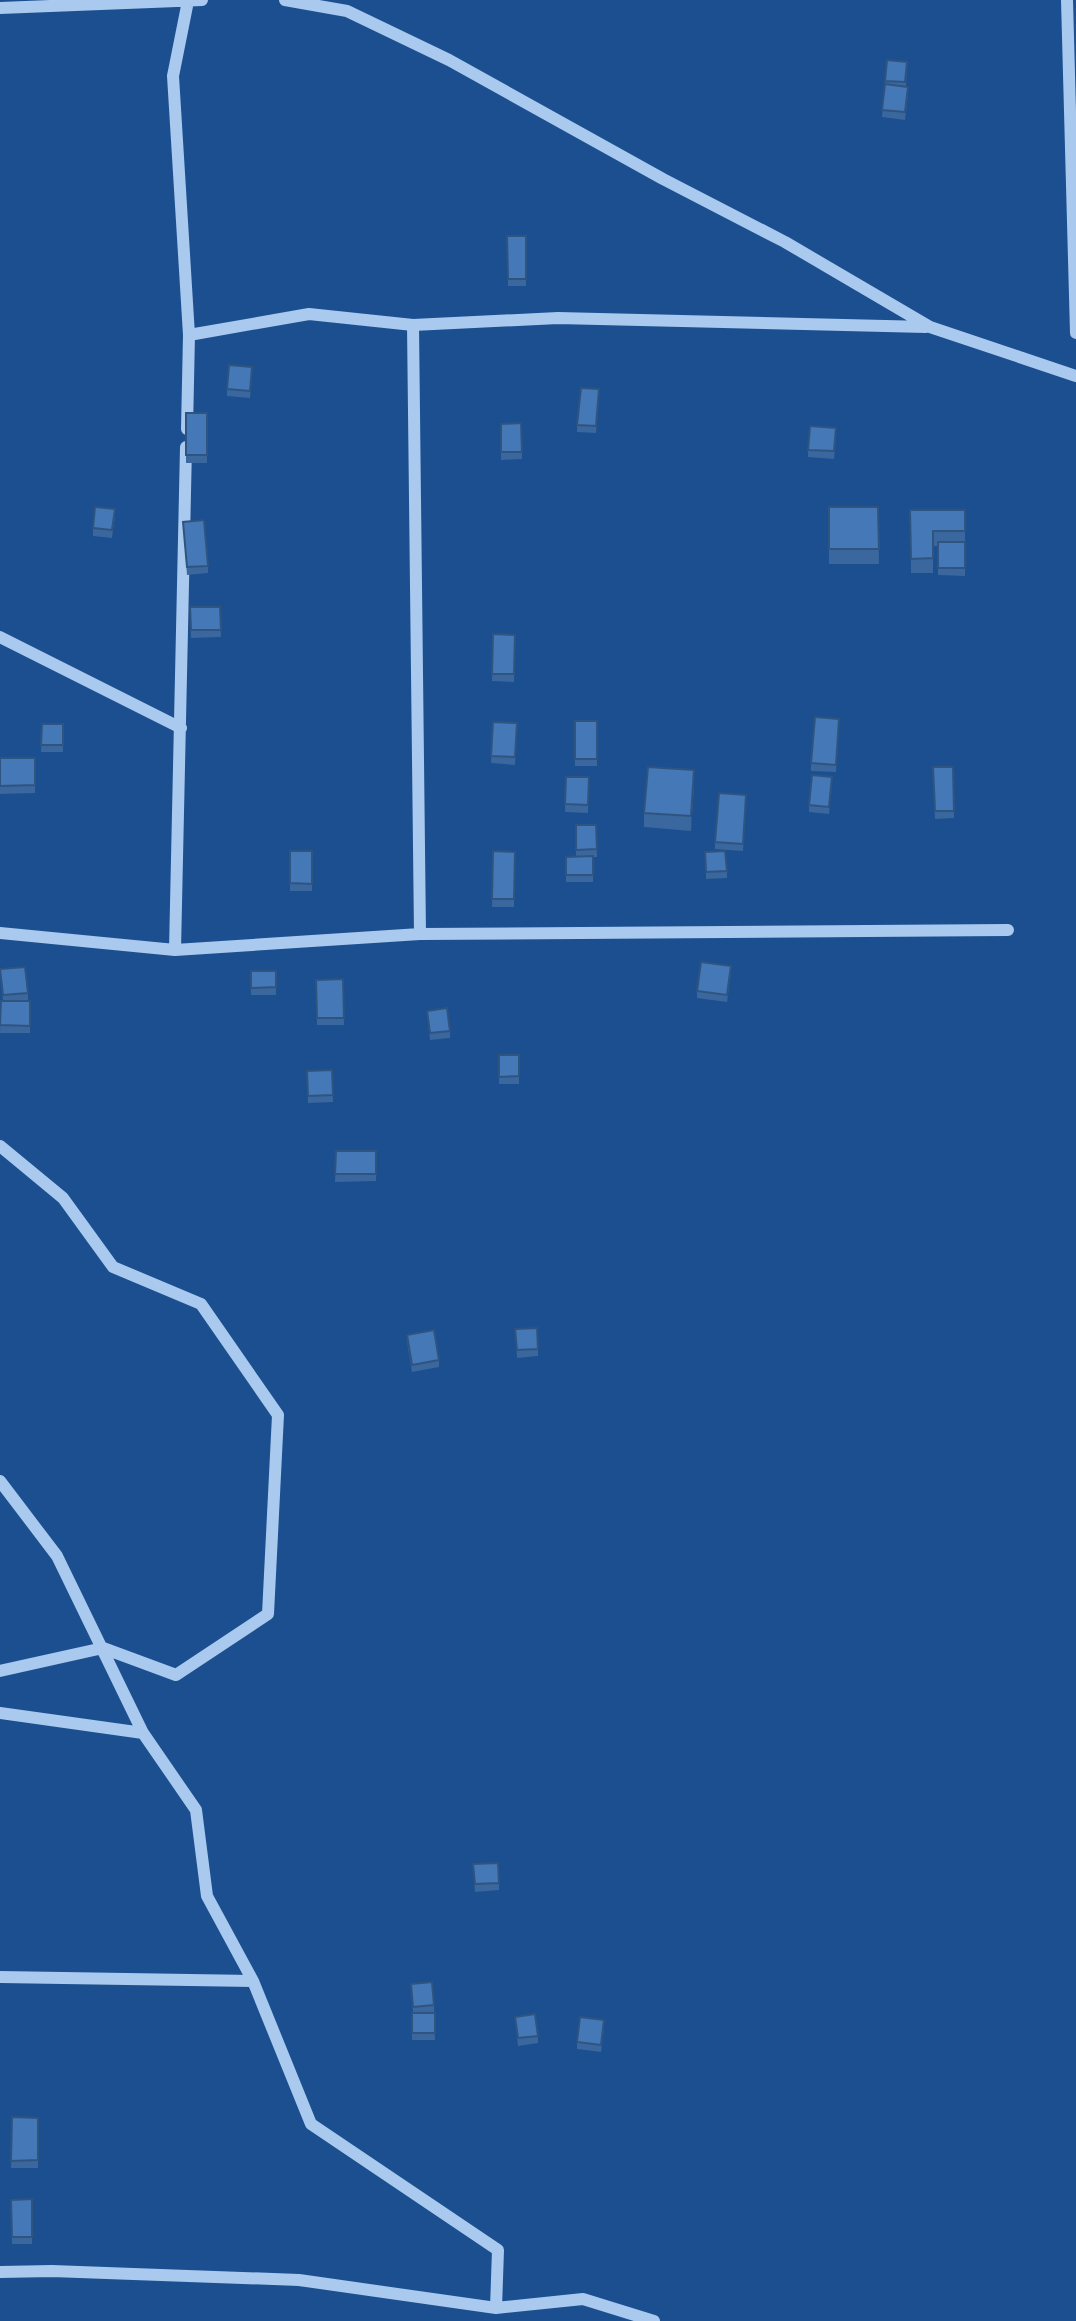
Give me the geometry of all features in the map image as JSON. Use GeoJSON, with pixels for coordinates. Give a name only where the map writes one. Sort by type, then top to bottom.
{"type":"FeatureCollection","features":[{"type":"Feature","properties":{"kind":"street"},"geometry":{"type":"LineString","coordinates":[[0,8],[202,0]]}},
{"type":"Feature","properties":{"kind":"street"},"geometry":{"type":"LineString","coordinates":[[285,0],[347,11],[449,60],[663,179],[785,242],[930,327],[1076,376]]}},
{"type":"Feature","properties":{"kind":"street"},"geometry":{"type":"LineString","coordinates":[[1067,0],[1076,333]]}},
{"type":"Feature","properties":{"kind":"street"},"geometry":{"type":"LineString","coordinates":[[175,950],[189,335],[173,76],[188,1]]}},
{"type":"Feature","properties":{"kind":"street"},"geometry":{"type":"LineString","coordinates":[[189,335],[309,314],[413,326],[558,318],[930,327]]}},
{"type":"Feature","properties":{"kind":"street"},"geometry":{"type":"LineString","coordinates":[[413,326],[420,934]]}},
{"type":"Feature","properties":{"kind":"street"},"geometry":{"type":"LineString","coordinates":[[0,636],[181,728]]}},
{"type":"Feature","properties":{"kind":"street"},"geometry":{"type":"LineString","coordinates":[[0,933],[175,950],[420,934],[1008,930]]}},
{"type":"Feature","properties":{"kind":"street"},"geometry":{"type":"LineString","coordinates":[[0,1146],[63,1198],[113,1267],[201,1304],[278,1415],[268,1614],[176,1675],[103,1648],[0,1671]]}},
{"type":"Feature","properties":{"kind":"street"},"geometry":{"type":"LineString","coordinates":[[0,1481],[57,1556],[143,1733],[196,1810],[207,1896],[253,1981],[311,2124],[498,2250],[496,2308]]}},
{"type":"Feature","properties":{"kind":"street"},"geometry":{"type":"LineString","coordinates":[[0,1713],[143,1733]]}},
{"type":"Feature","properties":{"kind":"street"},"geometry":{"type":"LineString","coordinates":[[0,1977],[253,1981]]}},
{"type":"Feature","properties":{"kind":"street"},"geometry":{"type":"LineString","coordinates":[[0,2272],[52,2271],[299,2280],[496,2308],[583,2299],[654,2321]]}},
{"type":"Feature","properties":{"kind":"building"},"geometry":{"type":"Polygon","coordinates":[[[887,60],[907,62],[905,82],[885,81],[887,60]]]}},
{"type":"Feature","properties":{"kind":"building"},"geometry":{"type":"Polygon","coordinates":[[[885,84],[908,87],[905,112],[882,110],[885,84]]]}},
{"type":"Feature","properties":{"kind":"building"},"geometry":{"type":"Polygon","coordinates":[[[507,236],[526,236],[526,279],[508,279],[507,236]]]}},
{"type":"Feature","properties":{"kind":"building"},"geometry":{"type":"Polygon","coordinates":[[[229,365],[252,367],[250,391],[227,389],[229,365]]]}},
{"type":"Feature","properties":{"kind":"building"},"geometry":{"type":"Polygon","coordinates":[[[581,388],[599,389],[596,426],[577,425],[581,388]]]}},
{"type":"Feature","properties":{"kind":"building"},"geometry":{"type":"Polygon","coordinates":[[[186,413],[207,413],[207,455],[186,455],[186,413]]]}},
{"type":"Feature","properties":{"kind":"building"},"geometry":{"type":"Polygon","coordinates":[[[521,423],[522,452],[501,452],[501,424],[521,423]]]}},
{"type":"Feature","properties":{"kind":"building"},"geometry":{"type":"Polygon","coordinates":[[[810,426],[836,428],[834,451],[808,450],[810,426]]]}},
{"type":"Feature","properties":{"kind":"building"},"geometry":{"type":"Polygon","coordinates":[[[95,507],[115,509],[112,530],[93,528],[95,507]]]}},
{"type":"Feature","properties":{"kind":"building"},"geometry":{"type":"Polygon","coordinates":[[[829,507],[878,507],[879,549],[829,549],[829,507]]]}},
{"type":"Feature","properties":{"kind":"building"},"geometry":{"type":"Polygon","coordinates":[[[910,510],[965,510],[965,531],[933,531],[933,558],[911,559],[910,510]]]}},
{"type":"Feature","properties":{"kind":"building"},"geometry":{"type":"Polygon","coordinates":[[[204,520],[208,566],[187,567],[183,522],[204,520]]]}},
{"type":"Feature","properties":{"kind":"building"},"geometry":{"type":"Polygon","coordinates":[[[938,542],[965,542],[965,568],[938,568],[938,542]]]}},
{"type":"Feature","properties":{"kind":"building"},"geometry":{"type":"Polygon","coordinates":[[[190,607],[220,607],[221,630],[191,630],[190,607]]]}},
{"type":"Feature","properties":{"kind":"building"},"geometry":{"type":"Polygon","coordinates":[[[493,634],[515,635],[514,674],[492,674],[493,634]]]}},
{"type":"Feature","properties":{"kind":"building"},"geometry":{"type":"Polygon","coordinates":[[[815,717],[839,719],[836,765],[811,763],[815,717]]]}},
{"type":"Feature","properties":{"kind":"building"},"geometry":{"type":"Polygon","coordinates":[[[575,721],[597,721],[597,759],[575,759],[575,721]]]}},
{"type":"Feature","properties":{"kind":"building"},"geometry":{"type":"Polygon","coordinates":[[[493,722],[517,723],[515,757],[491,756],[493,722]]]}},
{"type":"Feature","properties":{"kind":"building"},"geometry":{"type":"Polygon","coordinates":[[[42,724],[63,724],[63,745],[41,745],[42,724]]]}},
{"type":"Feature","properties":{"kind":"building"},"geometry":{"type":"Polygon","coordinates":[[[0,758],[35,758],[35,785],[0,786],[0,758]]]}},
{"type":"Feature","properties":{"kind":"building"},"geometry":{"type":"Polygon","coordinates":[[[648,767],[694,770],[691,816],[644,813],[648,767]]]}},
{"type":"Feature","properties":{"kind":"building"},"geometry":{"type":"Polygon","coordinates":[[[933,767],[953,767],[954,811],[935,811],[933,767]]]}},
{"type":"Feature","properties":{"kind":"building"},"geometry":{"type":"Polygon","coordinates":[[[812,775],[832,777],[829,807],[809,805],[812,775]]]}},
{"type":"Feature","properties":{"kind":"building"},"geometry":{"type":"Polygon","coordinates":[[[566,777],[589,777],[588,805],[565,804],[566,777]]]}},
{"type":"Feature","properties":{"kind":"building"},"geometry":{"type":"Polygon","coordinates":[[[719,793],[746,795],[743,844],[715,842],[719,793]]]}},
{"type":"Feature","properties":{"kind":"building"},"geometry":{"type":"Polygon","coordinates":[[[576,825],[596,825],[597,849],[576,850],[576,825]]]}},
{"type":"Feature","properties":{"kind":"building"},"geometry":{"type":"Polygon","coordinates":[[[290,851],[312,851],[312,884],[290,883],[290,851]]]}},
{"type":"Feature","properties":{"kind":"building"},"geometry":{"type":"Polygon","coordinates":[[[493,851],[515,852],[514,899],[492,899],[493,851]]]}},
{"type":"Feature","properties":{"kind":"building"},"geometry":{"type":"Polygon","coordinates":[[[725,851],[727,871],[706,872],[705,852],[725,851]]]}},
{"type":"Feature","properties":{"kind":"building"},"geometry":{"type":"Polygon","coordinates":[[[593,856],[593,875],[566,875],[566,857],[593,856]]]}},
{"type":"Feature","properties":{"kind":"building"},"geometry":{"type":"Polygon","coordinates":[[[701,962],[731,966],[727,995],[697,991],[701,962]]]}},
{"type":"Feature","properties":{"kind":"building"},"geometry":{"type":"Polygon","coordinates":[[[25,967],[28,993],[3,995],[0,969],[25,967]]]}},
{"type":"Feature","properties":{"kind":"building"},"geometry":{"type":"Polygon","coordinates":[[[251,971],[276,971],[276,987],[251,988],[251,971]]]}},
{"type":"Feature","properties":{"kind":"building"},"geometry":{"type":"Polygon","coordinates":[[[343,979],[344,1018],[317,1018],[316,980],[343,979]]]}},
{"type":"Feature","properties":{"kind":"building"},"geometry":{"type":"Polygon","coordinates":[[[1,1001],[30,1001],[30,1026],[0,1025],[1,1001]]]}},
{"type":"Feature","properties":{"kind":"building"},"geometry":{"type":"Polygon","coordinates":[[[447,1008],[450,1031],[430,1033],[427,1011],[447,1008]]]}},
{"type":"Feature","properties":{"kind":"building"},"geometry":{"type":"Polygon","coordinates":[[[499,1055],[519,1055],[519,1076],[499,1077],[499,1055]]]}},
{"type":"Feature","properties":{"kind":"building"},"geometry":{"type":"Polygon","coordinates":[[[332,1070],[333,1095],[308,1096],[307,1071],[332,1070]]]}},
{"type":"Feature","properties":{"kind":"building"},"geometry":{"type":"Polygon","coordinates":[[[336,1151],[376,1151],[376,1174],[335,1174],[336,1151]]]}},
{"type":"Feature","properties":{"kind":"building"},"geometry":{"type":"Polygon","coordinates":[[[537,1328],[538,1349],[517,1350],[515,1329],[537,1328]]]}},
{"type":"Feature","properties":{"kind":"building"},"geometry":{"type":"Polygon","coordinates":[[[434,1330],[439,1360],[412,1365],[407,1335],[434,1330]]]}},
{"type":"Feature","properties":{"kind":"building"},"geometry":{"type":"Polygon","coordinates":[[[498,1863],[499,1883],[475,1884],[473,1864],[498,1863]]]}},
{"type":"Feature","properties":{"kind":"building"},"geometry":{"type":"Polygon","coordinates":[[[432,1982],[434,2005],[413,2007],[411,1984],[432,1982]]]}},
{"type":"Feature","properties":{"kind":"building"},"geometry":{"type":"Polygon","coordinates":[[[412,2013],[435,2013],[435,2033],[412,2033],[412,2013]]]}},
{"type":"Feature","properties":{"kind":"building"},"geometry":{"type":"Polygon","coordinates":[[[535,2014],[538,2036],[518,2038],[515,2017],[535,2014]]]}},
{"type":"Feature","properties":{"kind":"building"},"geometry":{"type":"Polygon","coordinates":[[[580,2017],[604,2020],[601,2045],[577,2042],[580,2017]]]}},
{"type":"Feature","properties":{"kind":"building"},"geometry":{"type":"Polygon","coordinates":[[[12,2117],[38,2118],[38,2160],[11,2161],[12,2117]]]}},
{"type":"Feature","properties":{"kind":"building"},"geometry":{"type":"Polygon","coordinates":[[[32,2199],[32,2237],[12,2237],[11,2200],[32,2199]]]}}]}
